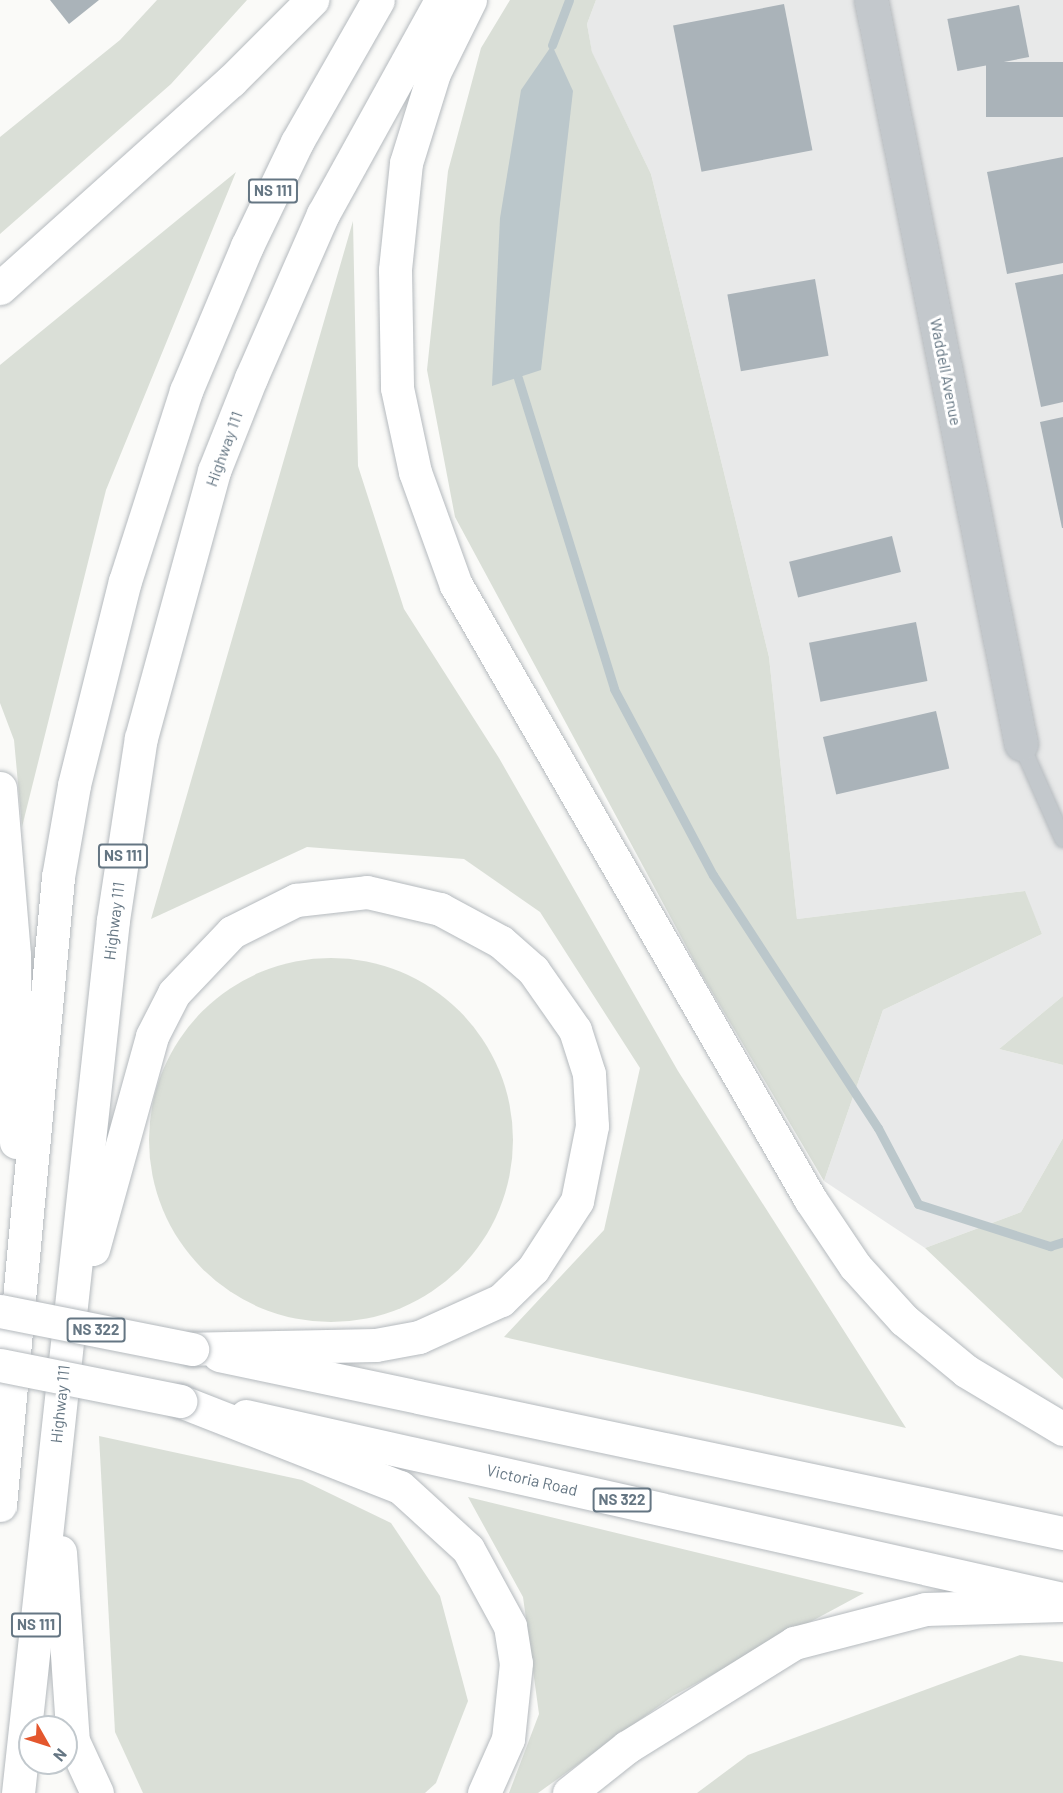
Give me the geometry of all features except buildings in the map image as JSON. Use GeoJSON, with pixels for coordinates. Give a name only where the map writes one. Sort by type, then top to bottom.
{"type":"FeatureCollection","features":[{"type":"Feature","properties":{"kind":"main road"},"geometry":{"type":"LineString","coordinates":[[0,288],[231,81],[312,0]]}},
{"type":"Feature","properties":{"kind":"main road","name":"NS 111"},"geometry":{"type":"LineString","coordinates":[[0,1505],[58,877],[74,786],[125,581],[186,391],[247,246],[297,142],[378,0]]}},
{"type":"Feature","properties":{"kind":"main road","name":"Highway 111"},"geometry":{"type":"LineString","coordinates":[[18,1793],[113,920],[141,738],[173,609],[214,471],[291,283],[323,214],[441,0]]}},
{"type":"Feature","properties":{"kind":"main road"},"geometry":{"type":"LineString","coordinates":[[470,0],[434,73],[406,163],[395,270],[397,388],[415,472],[456,585],[810,1199],[855,1266],[904,1320],[966,1371],[1063,1429]]}},
{"type":"Feature","properties":{"kind":"main road"},"geometry":{"type":"LineString","coordinates":[[0,788],[14,955],[16,1184],[25,1246]]}},
{"type":"Feature","properties":{"kind":"main road"},"geometry":{"type":"LineString","coordinates":[[65,1349],[152,1036],[174,993],[201,959],[261,914],[296,900],[367,892],[440,909],[501,942],[554,996],[575,1030],[589,1074],[592,1126],[577,1201],[533,1269],[501,1300],[419,1337],[376,1345],[192,1349]]}},
{"type":"Feature","properties":{"kind":"main road","name":"NS 322"},"geometry":{"type":"LineString","coordinates":[[0,1311],[192,1349],[1063,1533]]}},
{"type":"Feature","properties":{"kind":"main road","name":"Victoria Road"},"geometry":{"type":"LineString","coordinates":[[0,1365],[180,1401],[1063,1599]]}},
{"type":"Feature","properties":{"kind":"main road"},"geometry":{"type":"LineString","coordinates":[[180,1401],[400,1486],[468,1549],[510,1626],[516,1663],[508,1739],[484,1793]]}},
{"type":"Feature","properties":{"kind":"main road"},"geometry":{"type":"LineString","coordinates":[[54,1456],[73,1741],[97,1793]]}},
{"type":"Feature","properties":{"kind":"main road"},"geometry":{"type":"LineString","coordinates":[[569,1793],[627,1747],[794,1643],[925,1609],[1063,1605]]}},
{"type":"Feature","properties":{"kind":"street","name":"Waddell Avenue"},"geometry":{"type":"LineString","coordinates":[[871,0],[1021,744]]}},
{"type":"Feature","properties":{"kind":"lane"},"geometry":{"type":"LineString","coordinates":[[1021,744],[1063,839]]}},
{"type":"Feature","properties":{"kind":"shaded area"},"geometry":{"type":"Polygon","coordinates":[[[157,0],[247,0],[171,84],[0,234],[0,137],[120,40],[157,0]]]}},
{"type":"Feature","properties":{"kind":"shaded area"},"geometry":{"type":"Polygon","coordinates":[[[510,0],[596,0],[587,24],[592,52],[651,174],[769,657],[797,919],[1025,891],[1042,934],[883,1010],[824,1181],[699,970],[455,517],[427,370],[448,171],[481,48],[510,0]]]}},
{"type":"Feature","properties":{"kind":"shaded area"},"geometry":{"type":"Polygon","coordinates":[[[596,0],[1063,0],[1063,996],[999,1049],[1063,1065],[1063,1138],[1021,1212],[925,1248],[824,1181],[883,1010],[1042,934],[1024,891],[797,919],[769,657],[651,174],[592,53],[587,24],[596,0]]]}},
{"type":"Feature","properties":{"kind":"shaded area"},"geometry":{"type":"Polygon","coordinates":[[[552,45],[573,91],[541,370],[492,386],[500,218],[521,90],[552,45]]]}},
{"type":"Feature","properties":{"kind":"shaded area"},"geometry":{"type":"Polygon","coordinates":[[[236,172],[106,490],[22,827],[14,740],[0,703],[0,365],[236,172]]]}},
{"type":"Feature","properties":{"kind":"shaded area"},"geometry":{"type":"Polygon","coordinates":[[[353,221],[358,466],[404,609],[499,758],[678,1071],[906,1428],[504,1337],[604,1230],[640,1068],[540,912],[464,859],[307,847],[151,919],[353,221]]]}},
{"type":"Feature","properties":{"kind":"shaded area"},"geometry":{"type":"Polygon","coordinates":[[[331,958],[366,962],[401,972],[432,989],[459,1012],[482,1039],[499,1070],[509,1105],[513,1140],[509,1175],[499,1210],[482,1241],[459,1268],[432,1291],[401,1308],[366,1318],[331,1322],[296,1318],[261,1308],[230,1291],[203,1268],[180,1241],[163,1210],[153,1175],[149,1140],[153,1105],[163,1070],[180,1039],[203,1012],[230,989],[261,972],[296,962],[331,958]]]}},
{"type":"Feature","properties":{"kind":"shaded area"},"geometry":{"type":"Polygon","coordinates":[[[1063,996],[1063,1065],[999,1049],[1063,996]]]}},
{"type":"Feature","properties":{"kind":"shaded area"},"geometry":{"type":"Polygon","coordinates":[[[1063,1138],[1063,1379],[925,1248],[1021,1212],[1063,1138]]]}},
{"type":"Feature","properties":{"kind":"shaded area"},"geometry":{"type":"Polygon","coordinates":[[[99,1436],[302,1480],[391,1523],[440,1596],[468,1701],[436,1783],[425,1793],[143,1793],[115,1732],[99,1436]]]}},
{"type":"Feature","properties":{"kind":"shaded area"},"geometry":{"type":"Polygon","coordinates":[[[468,1497],[864,1593],[673,1696],[538,1793],[509,1793],[539,1714],[523,1597],[468,1497]]]}},
{"type":"Feature","properties":{"kind":"shaded area"},"geometry":{"type":"Polygon","coordinates":[[[1020,1655],[1063,1662],[1063,1793],[697,1793],[748,1755],[1020,1655]]]}},
{"type":"Feature","properties":{"kind":"waterway"},"geometry":{"type":"LineString","coordinates":[[552,45],[569,0]]}},
{"type":"Feature","properties":{"kind":"waterway"},"geometry":{"type":"LineString","coordinates":[[518,378],[614,689],[713,875],[878,1128],[918,1204],[1050,1246],[1063,1242]]}}]}
